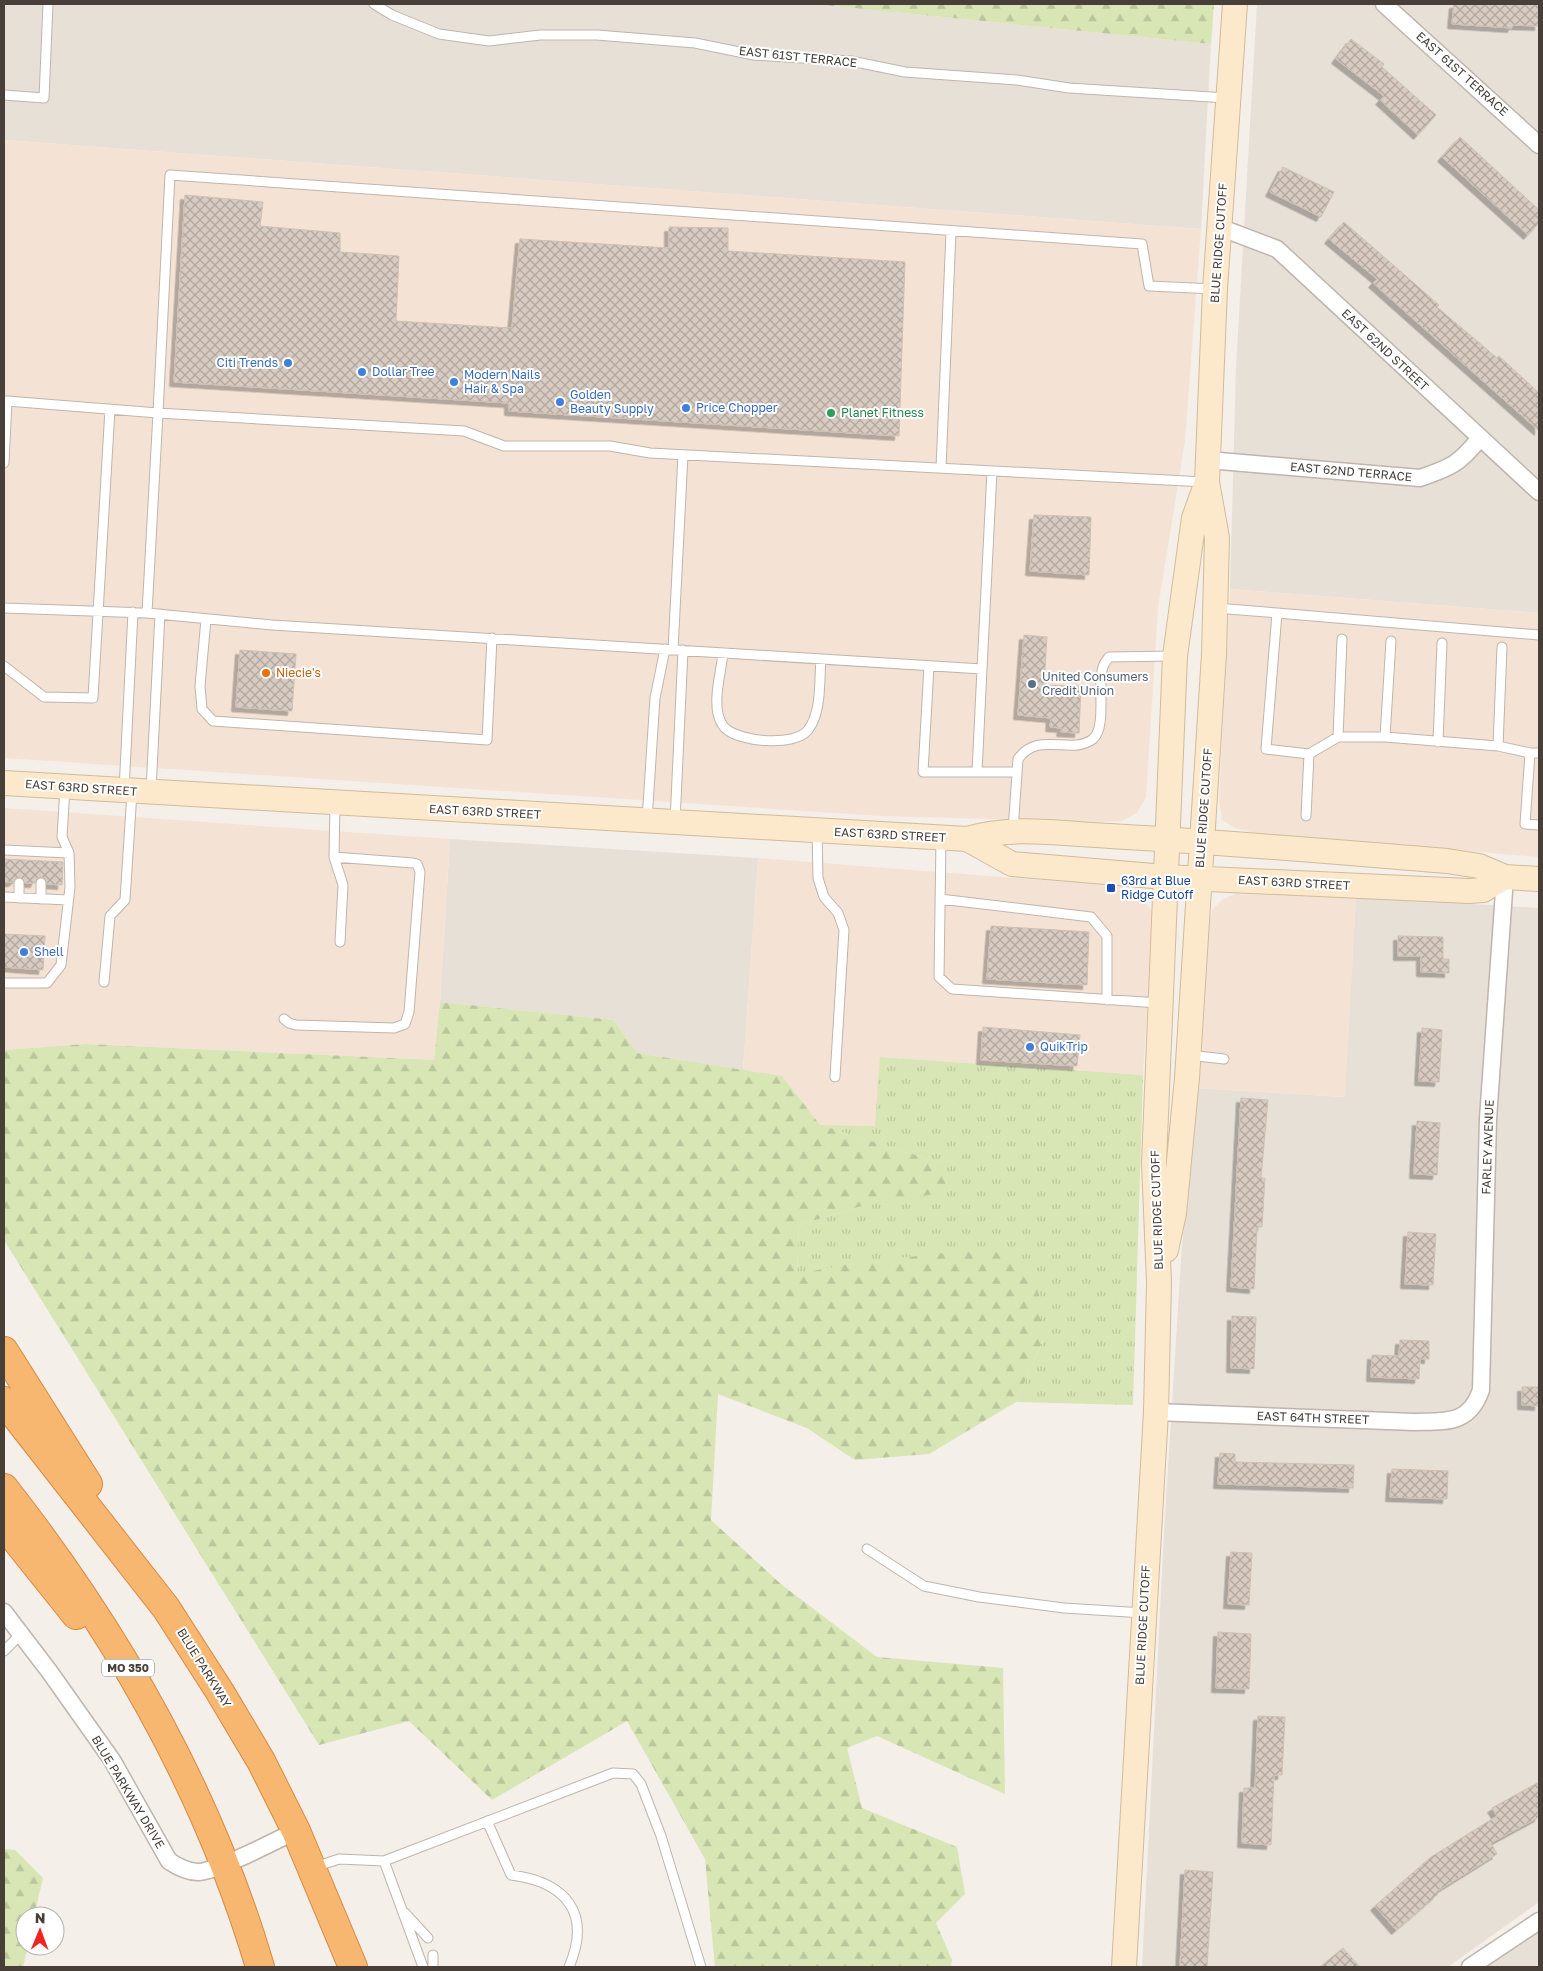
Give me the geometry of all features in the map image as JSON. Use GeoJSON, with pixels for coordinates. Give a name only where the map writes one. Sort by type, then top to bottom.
{"type":"FeatureCollection","features":[{"type":"Feature","properties":{"kind":"highway"},"geometry":{"type":"LineString","coordinates":[[4,1351],[166,1608]]}},
{"type":"Feature","properties":{"kind":"highway","name":"BLUE PARKWAY"},"geometry":{"type":"LineString","coordinates":[[4,1401],[166,1608],[220,1692],[256,1753],[296,1831],[353,1967]]}},
{"type":"Feature","properties":{"kind":"highway","name":"MO 350"},"geometry":{"type":"LineString","coordinates":[[4,1488],[54,1552],[138,1685],[184,1768],[224,1865],[260,1967]]}},
{"type":"Feature","properties":{"kind":"highway"},"geometry":{"type":"LineString","coordinates":[[4,1525],[73,1611],[138,1685]]}},
{"type":"Feature","properties":{"kind":"main road","name":"BLUE RIDGE CUTOFF"},"geometry":{"type":"LineString","coordinates":[[1159,1282],[1174,1213],[1188,1055],[1216,608],[1218,538],[1207,471],[1215,288],[1234,4]]}},
{"type":"Feature","properties":{"kind":"main road","name":"BLUE RIDGE CUTOFF"},"geometry":{"type":"LineString","coordinates":[[1124,1967],[1156,1412],[1159,1282],[1154,1163],[1175,656],[1194,518],[1207,471]]}},
{"type":"Feature","properties":{"kind":"main road","name":"EAST 63RD STREET"},"geometry":{"type":"LineString","coordinates":[[4,783],[941,838],[967,839],[985,833],[1013,831],[1167,839],[1447,861],[1479,866],[1505,878],[1539,879]]}},
{"type":"Feature","properties":{"kind":"main road","name":"EAST 63RD STREET"},"geometry":{"type":"LineString","coordinates":[[967,839],[1012,864],[1165,877],[1469,891],[1483,890],[1505,878]]}},
{"type":"Feature","properties":{"kind":"street","name":"EAST 61ST TERRACE"},"geometry":{"type":"LineString","coordinates":[[1384,4],[1539,145]]}},
{"type":"Feature","properties":{"kind":"street","name":"EAST 62ND STREET"},"geometry":{"type":"LineString","coordinates":[[1219,227],[1277,249],[1539,492]]}},
{"type":"Feature","properties":{"kind":"street","name":"EAST 62ND TERRACE"},"geometry":{"type":"LineString","coordinates":[[1207,471],[1420,478],[1452,467],[1465,457],[1480,438]]}},
{"type":"Feature","properties":{"kind":"street","name":"FARLEY AVENUE"},"geometry":{"type":"LineString","coordinates":[[1468,1413],[1477,1403],[1481,1390],[1488,1119],[1505,878]]}},
{"type":"Feature","properties":{"kind":"street","name":"EAST 64TH STREET"},"geometry":{"type":"LineString","coordinates":[[1156,1412],[1414,1422],[1454,1420],[1468,1413]]}},
{"type":"Feature","properties":{"kind":"street","name":"BLUE PARKWAY DRIVE"},"geometry":{"type":"LineString","coordinates":[[4,1612],[112,1760],[170,1861],[181,1869],[199,1873],[224,1865],[296,1831]]}},
{"type":"Feature","properties":{"kind":"street"},"geometry":{"type":"LineString","coordinates":[[1470,1967],[1539,1921]]}},
{"type":"Feature","properties":{"kind":"lane"},"geometry":{"type":"LineString","coordinates":[[4,95],[44,98],[48,4]]}},
{"type":"Feature","properties":{"kind":"lane","name":"EAST 61ST TERRACE"},"geometry":{"type":"LineString","coordinates":[[374,4],[392,15],[439,34],[489,41],[540,35],[597,35],[695,43],[754,55],[851,61],[905,72],[1016,80],[1069,88],[1228,98]]}},
{"type":"Feature","properties":{"kind":"lane"},"geometry":{"type":"LineString","coordinates":[[147,613],[170,175],[951,232],[1142,244],[1149,286],[1215,288]]}},
{"type":"Feature","properties":{"kind":"lane"},"geometry":{"type":"LineString","coordinates":[[940,468],[951,232]]}},
{"type":"Feature","properties":{"kind":"lane"},"geometry":{"type":"LineString","coordinates":[[4,463],[7,401],[158,413],[464,431],[504,446],[610,446],[650,453],[992,471],[1207,471]]}},
{"type":"Feature","properties":{"kind":"lane"},"geometry":{"type":"LineString","coordinates":[[4,666],[44,697],[93,698],[96,611],[110,409]]}},
{"type":"Feature","properties":{"kind":"lane"},"geometry":{"type":"LineString","coordinates":[[647,821],[655,698],[669,649],[683,455]]}},
{"type":"Feature","properties":{"kind":"lane"},"geometry":{"type":"LineString","coordinates":[[977,772],[992,471]]}},
{"type":"Feature","properties":{"kind":"lane"},"geometry":{"type":"LineString","coordinates":[[4,608],[133,612],[206,619],[982,669]]}},
{"type":"Feature","properties":{"kind":"lane"},"geometry":{"type":"LineString","coordinates":[[1216,608],[1539,635]]}},
{"type":"Feature","properties":{"kind":"lane"},"geometry":{"type":"LineString","coordinates":[[133,612],[136,792]]}},
{"type":"Feature","properties":{"kind":"lane"},"geometry":{"type":"LineString","coordinates":[[1277,613],[1266,749],[1309,754],[1338,736],[1385,737],[1498,746],[1535,753],[1525,824],[1539,825]]}},
{"type":"Feature","properties":{"kind":"lane"},"geometry":{"type":"LineString","coordinates":[[104,982],[110,916],[125,900],[136,792],[160,614]]}},
{"type":"Feature","properties":{"kind":"lane"},"geometry":{"type":"LineString","coordinates":[[206,619],[200,686],[202,709],[213,721],[487,740],[492,638]]}},
{"type":"Feature","properties":{"kind":"lane"},"geometry":{"type":"LineString","coordinates":[[1338,736],[1342,639]]}},
{"type":"Feature","properties":{"kind":"lane"},"geometry":{"type":"LineString","coordinates":[[1385,737],[1391,641]]}},
{"type":"Feature","properties":{"kind":"lane"},"geometry":{"type":"LineString","coordinates":[[1438,742],[1442,643]]}},
{"type":"Feature","properties":{"kind":"lane"},"geometry":{"type":"LineString","coordinates":[[1498,746],[1502,647]]}},
{"type":"Feature","properties":{"kind":"lane"},"geometry":{"type":"LineString","coordinates":[[675,823],[683,650]]}},
{"type":"Feature","properties":{"kind":"lane"},"geometry":{"type":"LineString","coordinates":[[723,653],[718,715],[724,728],[744,738],[778,741],[792,740],[807,731],[817,708],[821,659]]}},
{"type":"Feature","properties":{"kind":"lane"},"geometry":{"type":"LineString","coordinates":[[1013,831],[1018,760],[1024,750],[1044,744],[1073,745],[1093,738],[1098,730],[1102,668],[1109,656],[1175,656]]}},
{"type":"Feature","properties":{"kind":"lane"},"geometry":{"type":"LineString","coordinates":[[929,666],[923,772],[1017,772]]}},
{"type":"Feature","properties":{"kind":"lane"},"geometry":{"type":"LineString","coordinates":[[1306,816],[1309,754]]}},
{"type":"Feature","properties":{"kind":"lane"},"geometry":{"type":"LineString","coordinates":[[4,983],[46,983],[60,965],[68,900],[69,853],[62,837],[65,787]]}},
{"type":"Feature","properties":{"kind":"lane"},"geometry":{"type":"LineString","coordinates":[[335,803],[334,857],[343,885],[340,942]]}},
{"type":"Feature","properties":{"kind":"lane"},"geometry":{"type":"LineString","coordinates":[[817,831],[818,878],[824,897],[838,913],[844,930],[835,1077]]}},
{"type":"Feature","properties":{"kind":"lane"},"geometry":{"type":"LineString","coordinates":[[941,838],[939,977],[952,989],[1160,1003]]}},
{"type":"Feature","properties":{"kind":"lane"},"geometry":{"type":"LineString","coordinates":[[4,850],[21,855],[43,856],[69,853]]}},
{"type":"Feature","properties":{"kind":"lane"},"geometry":{"type":"LineString","coordinates":[[284,1018],[288,1023],[296,1025],[394,1028],[405,1024],[409,1012],[419,868],[413,863],[334,857]]}},
{"type":"Feature","properties":{"kind":"lane"},"geometry":{"type":"LineString","coordinates":[[19,883],[19,898]]}},
{"type":"Feature","properties":{"kind":"lane"},"geometry":{"type":"LineString","coordinates":[[41,883],[41,899]]}},
{"type":"Feature","properties":{"kind":"lane"},"geometry":{"type":"LineString","coordinates":[[4,897],[68,900]]}},
{"type":"Feature","properties":{"kind":"lane"},"geometry":{"type":"LineString","coordinates":[[940,899],[1091,917],[1106,936],[1106,1000]]}},
{"type":"Feature","properties":{"kind":"lane"},"geometry":{"type":"LineString","coordinates":[[1188,1055],[1224,1059]]}},
{"type":"Feature","properties":{"kind":"lane"},"geometry":{"type":"LineString","coordinates":[[868,1548],[924,1586],[979,1597],[1064,1608],[1144,1613]]}},
{"type":"Feature","properties":{"kind":"lane"},"geometry":{"type":"LineString","coordinates":[[4,1650],[21,1634]]}},
{"type":"Feature","properties":{"kind":"lane"},"geometry":{"type":"LineString","coordinates":[[312,1868],[339,1859],[384,1861],[613,1773],[633,1774],[641,1784],[661,1836],[701,1967]]}},
{"type":"Feature","properties":{"kind":"lane"},"geometry":{"type":"LineString","coordinates":[[487,1821],[511,1875],[546,1883],[563,1894],[572,1910],[578,1931],[577,1948],[568,1967]]}},
{"type":"Feature","properties":{"kind":"lane"},"geometry":{"type":"LineString","coordinates":[[384,1861],[423,1967]]}},
{"type":"Feature","properties":{"kind":"lane"},"geometry":{"type":"LineString","coordinates":[[402,1909],[428,1938]]}},
{"type":"Feature","properties":{"kind":"lane"},"geometry":{"type":"LineString","coordinates":[[433,1955],[433,1967]]}},
{"type":"Feature","properties":{"kind":"shaded area"},"geometry":{"type":"Polygon","coordinates":[[[4,4],[813,4],[1211,44],[1201,229],[4,140],[4,4]]]}},
{"type":"Feature","properties":{"kind":"shaded area"},"geometry":{"type":"Polygon","coordinates":[[[1257,4],[1539,4],[1539,613],[1230,589],[1236,367],[1257,4]]]}},
{"type":"Feature","properties":{"kind":"shaded area"},"geometry":{"type":"Polygon","coordinates":[[[4,140],[1201,229],[1185,440],[1158,608],[1146,797],[1137,813],[1121,821],[1100,822],[880,816],[4,758],[4,140]]]}},
{"type":"Feature","properties":{"kind":"shaded area"},"geometry":{"type":"Polygon","coordinates":[[[1230,589],[1539,613],[1539,857],[1259,834],[1235,828],[1222,820],[1219,800],[1230,589]]]}},
{"type":"Feature","properties":{"kind":"shaded area"},"geometry":{"type":"Polygon","coordinates":[[[4,808],[450,839],[440,1002],[434,1060],[86,1044],[4,1050],[4,808]]]}},
{"type":"Feature","properties":{"kind":"shaded area"},"geometry":{"type":"Polygon","coordinates":[[[450,839],[758,858],[743,1070],[637,1053],[614,1020],[440,1002],[450,839]]]}},
{"type":"Feature","properties":{"kind":"shaded area"},"geometry":{"type":"Polygon","coordinates":[[[758,858],[1117,886],[1130,890],[1143,899],[1153,913],[1143,1075],[881,1057],[876,1126],[819,1125],[782,1076],[743,1070],[758,858]]]}},
{"type":"Feature","properties":{"kind":"shaded area"},"geometry":{"type":"Polygon","coordinates":[[[1235,894],[1356,897],[1345,1097],[1196,1088],[1208,927],[1213,909],[1223,899],[1235,894]]]}},
{"type":"Feature","properties":{"kind":"shaded area"},"geometry":{"type":"Polygon","coordinates":[[[1356,897],[1539,908],[1539,1902],[1448,1967],[1142,1967],[1164,1533],[1181,1259],[1196,1088],[1344,1097],[1356,897]]]}},
{"type":"Feature","properties":{"kind":"shaded area"},"geometry":{"type":"Polygon","coordinates":[[[1539,1930],[1539,1967],[1486,1967],[1539,1930]]]}},
{"type":"Feature","properties":{"kind":"green space"},"geometry":{"type":"Polygon","coordinates":[[[813,4],[1214,4],[1211,44],[813,4]]]}},
{"type":"Feature","properties":{"kind":"green space"},"geometry":{"type":"Polygon","coordinates":[[[440,1002],[614,1020],[637,1053],[782,1076],[820,1125],[941,1163],[948,1192],[865,1205],[799,1225],[797,1274],[853,1263],[989,1248],[1036,1275],[1043,1340],[1016,1402],[929,1454],[855,1460],[807,1428],[718,1394],[711,1520],[782,1585],[877,1657],[1003,1668],[1005,1794],[877,1736],[847,1748],[862,1808],[957,1847],[965,1894],[936,1923],[952,1960],[951,1967],[715,1967],[705,1859],[627,1721],[492,1800],[409,1721],[319,1745],[4,1240],[4,1050],[86,1044],[434,1060],[440,1002]]]}},
{"type":"Feature","properties":{"kind":"green space"},"geometry":{"type":"Polygon","coordinates":[[[880,1057],[1143,1075],[1133,1405],[1016,1402],[1043,1340],[797,1274],[799,1225],[865,1205],[941,1163],[819,1125],[875,1126],[880,1057]]]}},
{"type":"Feature","properties":{"kind":"green space"},"geometry":{"type":"Polygon","coordinates":[[[4,1849],[15,1850],[43,1878],[36,1906],[15,1906],[15,1956],[26,1956],[23,1967],[4,1967],[4,1849]]]}},
{"type":"Feature","properties":{"kind":"building"},"geometry":{"type":"Polygon","coordinates":[[[1454,4],[1539,4],[1539,26],[1513,25],[1512,28],[1452,24],[1454,4]]]}},
{"type":"Feature","properties":{"kind":"building"},"geometry":{"type":"Polygon","coordinates":[[[1351,39],[1384,64],[1382,67],[1436,115],[1418,135],[1380,100],[1384,96],[1336,59],[1351,39]]]}},
{"type":"Feature","properties":{"kind":"building"},"geometry":{"type":"Polygon","coordinates":[[[1460,137],[1539,210],[1539,223],[1528,235],[1442,157],[1460,137]]]}},
{"type":"Feature","properties":{"kind":"building"},"geometry":{"type":"Polygon","coordinates":[[[1283,167],[1334,192],[1321,217],[1270,192],[1283,167]]]}},
{"type":"Feature","properties":{"kind":"building"},"geometry":{"type":"Polygon","coordinates":[[[185,195],[263,202],[260,226],[340,233],[340,252],[399,256],[396,321],[512,328],[520,239],[669,248],[669,227],[728,228],[728,251],[905,262],[899,436],[509,411],[509,403],[174,382],[185,195]]]}},
{"type":"Feature","properties":{"kind":"building"},"geometry":{"type":"Polygon","coordinates":[[[1344,222],[1439,305],[1437,307],[1497,358],[1499,356],[1539,393],[1539,431],[1373,283],[1377,279],[1329,239],[1344,222]]]}},
{"type":"Feature","properties":{"kind":"building"},"geometry":{"type":"Polygon","coordinates":[[[1034,515],[1091,517],[1089,575],[1030,571],[1034,515]]]}},
{"type":"Feature","properties":{"kind":"building","name":"United Consumers Credit Union"},"geometry":{"type":"Polygon","coordinates":[[[1024,635],[1047,637],[1044,685],[1081,686],[1079,733],[1061,732],[1062,728],[1050,727],[1051,718],[1018,715],[1024,635]]]}},
{"type":"Feature","properties":{"kind":"building","name":"Niecie's"},"geometry":{"type":"Polygon","coordinates":[[[240,650],[296,654],[292,711],[236,707],[240,650]]]}},
{"type":"Feature","properties":{"kind":"building"},"geometry":{"type":"Polygon","coordinates":[[[4,859],[63,862],[62,885],[47,884],[46,879],[41,877],[37,878],[35,883],[25,883],[19,877],[13,882],[4,882],[4,859]]]}},
{"type":"Feature","properties":{"kind":"building"},"geometry":{"type":"Polygon","coordinates":[[[991,926],[1089,932],[1087,985],[987,979],[991,926]]]}},
{"type":"Feature","properties":{"kind":"building","name":"Shell"},"geometry":{"type":"Polygon","coordinates":[[[4,934],[45,936],[43,970],[4,967],[4,934]]]}},
{"type":"Feature","properties":{"kind":"building"},"geometry":{"type":"Polygon","coordinates":[[[1398,936],[1443,937],[1443,959],[1449,959],[1449,973],[1421,972],[1421,956],[1398,956],[1398,936]]]}},
{"type":"Feature","properties":{"kind":"building","name":"QuikTrip"},"geometry":{"type":"Polygon","coordinates":[[[983,1027],[1080,1035],[1077,1066],[981,1060],[983,1027]]]}},
{"type":"Feature","properties":{"kind":"building"},"geometry":{"type":"Polygon","coordinates":[[[1422,1028],[1442,1030],[1439,1082],[1419,1081],[1422,1028]]]}},
{"type":"Feature","properties":{"kind":"building"},"geometry":{"type":"Polygon","coordinates":[[[1241,1098],[1268,1100],[1261,1178],[1265,1178],[1262,1227],[1257,1227],[1254,1289],[1231,1287],[1241,1098]]]}},
{"type":"Feature","properties":{"kind":"building"},"geometry":{"type":"Polygon","coordinates":[[[1417,1121],[1440,1123],[1437,1175],[1414,1174],[1417,1121]]]}},
{"type":"Feature","properties":{"kind":"building"},"geometry":{"type":"Polygon","coordinates":[[[1408,1232],[1436,1234],[1433,1285],[1405,1284],[1408,1232]]]}},
{"type":"Feature","properties":{"kind":"building"},"geometry":{"type":"Polygon","coordinates":[[[1232,1316],[1256,1317],[1254,1369],[1231,1368],[1232,1316]]]}},
{"type":"Feature","properties":{"kind":"building"},"geometry":{"type":"Polygon","coordinates":[[[1400,1340],[1429,1341],[1429,1359],[1420,1359],[1419,1379],[1371,1377],[1372,1355],[1399,1356],[1400,1340]]]}},
{"type":"Feature","properties":{"kind":"building"},"geometry":{"type":"Polygon","coordinates":[[[1522,1387],[1539,1387],[1539,1406],[1522,1405],[1522,1387]]]}},
{"type":"Feature","properties":{"kind":"building"},"geometry":{"type":"Polygon","coordinates":[[[1220,1453],[1235,1454],[1235,1462],[1354,1465],[1353,1488],[1218,1484],[1220,1453]]]}},
{"type":"Feature","properties":{"kind":"building"},"geometry":{"type":"Polygon","coordinates":[[[1392,1469],[1448,1471],[1447,1499],[1390,1497],[1392,1469]]]}},
{"type":"Feature","properties":{"kind":"building"},"geometry":{"type":"Polygon","coordinates":[[[1231,1552],[1252,1553],[1249,1605],[1228,1604],[1231,1552]]]}},
{"type":"Feature","properties":{"kind":"building"},"geometry":{"type":"Polygon","coordinates":[[[1218,1632],[1251,1634],[1249,1689],[1216,1688],[1218,1632]]]}},
{"type":"Feature","properties":{"kind":"building"},"geometry":{"type":"Polygon","coordinates":[[[1258,1716],[1285,1717],[1282,1775],[1274,1775],[1271,1845],[1242,1843],[1244,1788],[1255,1788],[1258,1716]]]}},
{"type":"Feature","properties":{"kind":"building"},"geometry":{"type":"Polygon","coordinates":[[[1539,1782],[1539,1817],[1491,1843],[1497,1854],[1436,1892],[1438,1894],[1396,1930],[1375,1906],[1431,1857],[1497,1816],[1492,1808],[1539,1782]]]}},
{"type":"Feature","properties":{"kind":"building"},"geometry":{"type":"Polygon","coordinates":[[[1185,1870],[1213,1872],[1207,1967],[1180,1967],[1185,1870]]]}},
{"type":"Feature","properties":{"kind":"building"},"geometry":{"type":"Polygon","coordinates":[[[1343,1948],[1360,1967],[1320,1967],[1343,1948]]]}},
{"type":"Feature","properties":{"kind":"place","name":"Citi Trends"},"geometry":{"type":"Point","coordinates":[288,363]}},
{"type":"Feature","properties":{"kind":"place","name":"Dollar Tree"},"geometry":{"type":"Point","coordinates":[362,372]}},
{"type":"Feature","properties":{"kind":"place","name":"Modern Nails Hair & Spa"},"geometry":{"type":"Point","coordinates":[454,382]}},
{"type":"Feature","properties":{"kind":"place","name":"Golden Beauty Supply"},"geometry":{"type":"Point","coordinates":[560,402]}},
{"type":"Feature","properties":{"kind":"place","name":"Price Chopper"},"geometry":{"type":"Point","coordinates":[686,408]}},
{"type":"Feature","properties":{"kind":"place","name":"Planet Fitness"},"geometry":{"type":"Point","coordinates":[831,413]}},
{"type":"Feature","properties":{"kind":"place","name":"Niecie's"},"geometry":{"type":"Point","coordinates":[266,673]}},
{"type":"Feature","properties":{"kind":"place","name":"United Consumers Credit Union"},"geometry":{"type":"Point","coordinates":[1032,684]}},
{"type":"Feature","properties":{"kind":"place","name":"63rd at Blue Ridge Cutoff"},"geometry":{"type":"Point","coordinates":[1111,888]}},
{"type":"Feature","properties":{"kind":"place","name":"Shell"},"geometry":{"type":"Point","coordinates":[24,952]}},
{"type":"Feature","properties":{"kind":"place","name":"QuikTrip"},"geometry":{"type":"Point","coordinates":[1030,1047]}}]}
